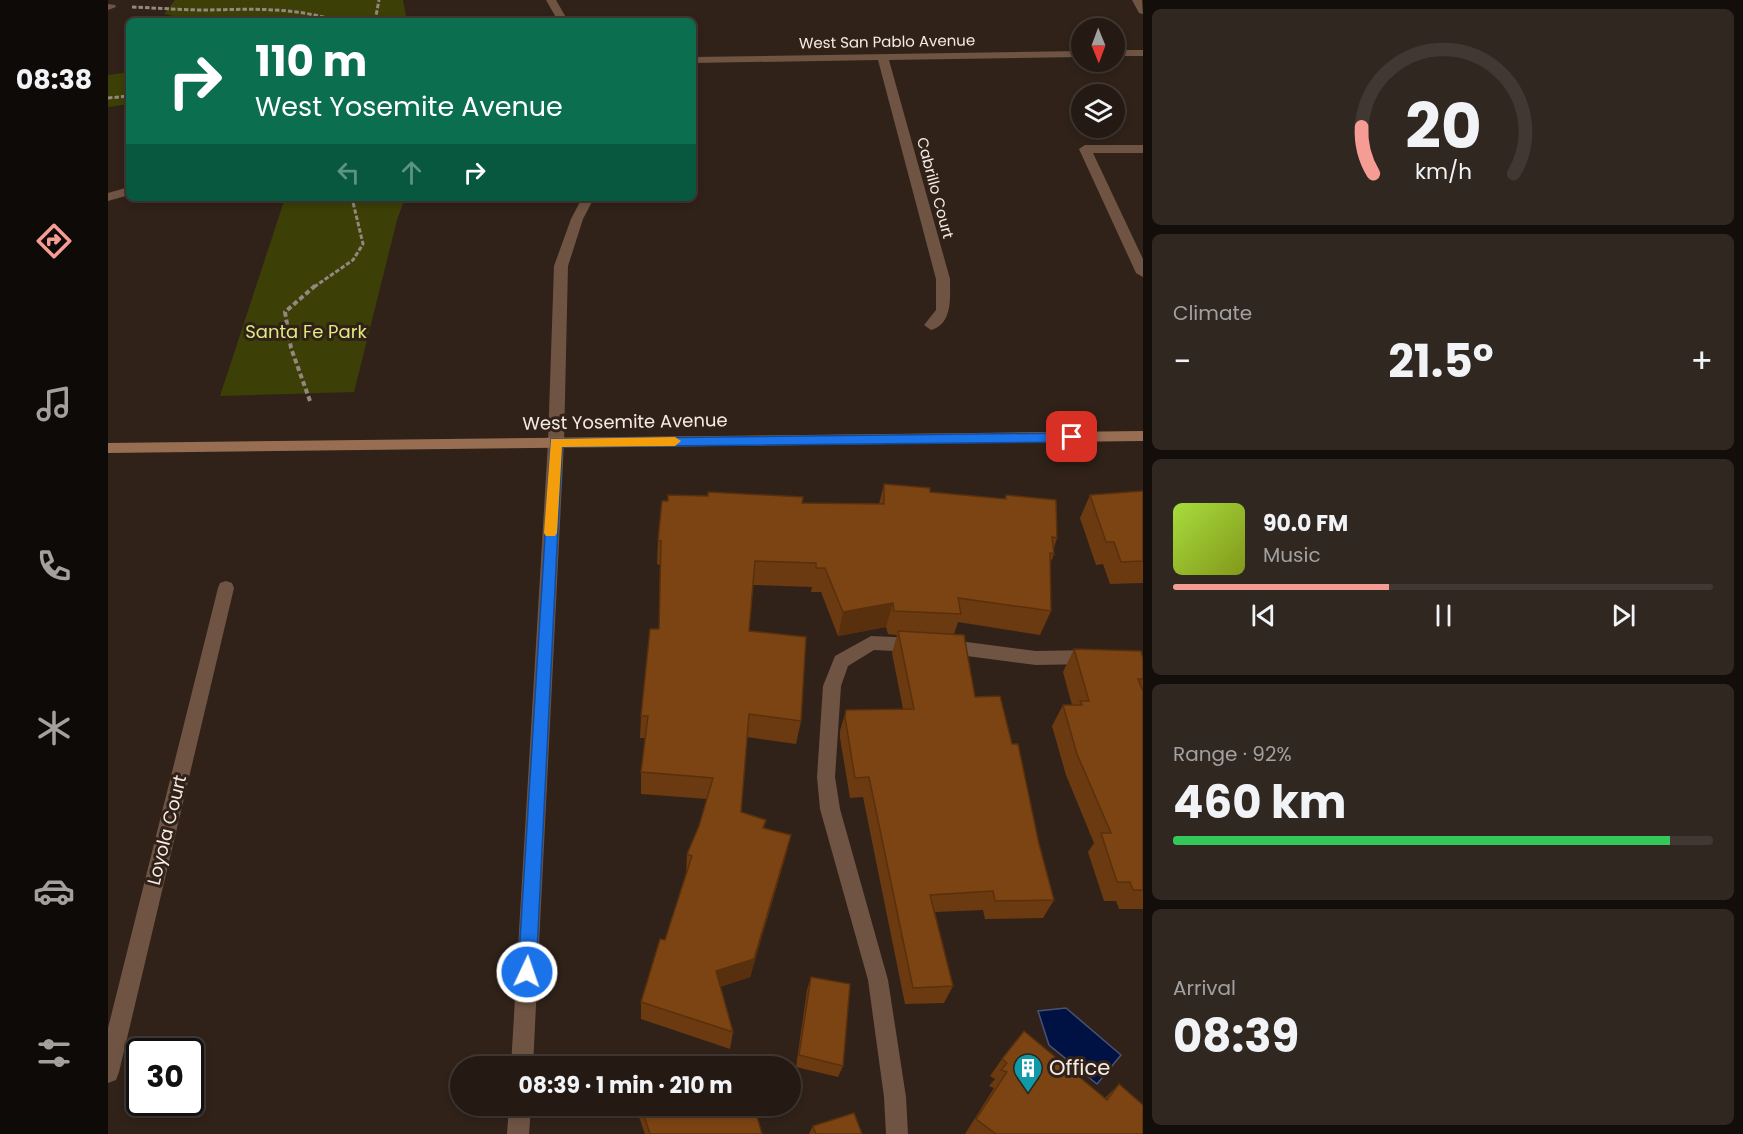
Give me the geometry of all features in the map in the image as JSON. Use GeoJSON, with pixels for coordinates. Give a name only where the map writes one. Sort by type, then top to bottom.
{"type":"FeatureCollection","features":[{"type":"Feature","properties":{"kind":"main road","name":"West Yosemite Avenue"},"geometry":{"type":"LineString","coordinates":[[108,448],[1143,436]]}},
{"type":"Feature","properties":{"kind":"street"},"geometry":{"type":"LineString","coordinates":[[551,0],[561,18]]}},
{"type":"Feature","properties":{"kind":"street"},"geometry":{"type":"LineString","coordinates":[[1137,0],[1143,11]]}},
{"type":"Feature","properties":{"kind":"street"},"geometry":{"type":"LineString","coordinates":[[1125,53],[1143,52]]}},
{"type":"Feature","properties":{"kind":"street","name":"West San Pablo Avenue"},"geometry":{"type":"LineString","coordinates":[[696,60],[1071,54]]}},
{"type":"Feature","properties":{"kind":"street","name":"Cabrillo Court"},"geometry":{"type":"LineString","coordinates":[[883,57],[943,279],[943,312],[931,325]]}},
{"type":"Feature","properties":{"kind":"street"},"geometry":{"type":"LineString","coordinates":[[1143,149],[1085,149],[1143,273]]}},
{"type":"Feature","properties":{"kind":"street"},"geometry":{"type":"LineString","coordinates":[[108,197],[126,192]]}},
{"type":"Feature","properties":{"kind":"street"},"geometry":{"type":"LineString","coordinates":[[523,1056],[556,442],[561,266],[577,219],[586,201]]}},
{"type":"Feature","properties":{"kind":"street","name":"Loyola Court"},"geometry":{"type":"LineString","coordinates":[[108,1072],[226,588]]}},
{"type":"Feature","properties":{"kind":"street"},"geometry":{"type":"LineString","coordinates":[[897,1134],[878,980],[830,809],[826,777],[832,686],[841,661],[871,643],[940,645],[1036,658],[1108,657]]}},
{"type":"Feature","properties":{"kind":"street"},"geometry":{"type":"LineString","coordinates":[[518,1134],[519,1116]]}},
{"type":"Feature","properties":{"kind":"path"},"geometry":{"type":"LineString","coordinates":[[376,18],[379,0]]}},
{"type":"Feature","properties":{"kind":"path"},"geometry":{"type":"LineString","coordinates":[[110,7],[152,6],[205,10],[267,8],[315,14],[328,18]]}},
{"type":"Feature","properties":{"kind":"path"},"geometry":{"type":"LineString","coordinates":[[108,98],[126,96]]}},
{"type":"Feature","properties":{"kind":"path"},"geometry":{"type":"LineString","coordinates":[[310,401],[291,348],[285,312],[317,284],[353,260],[363,243],[352,201]]}},
{"type":"Feature","properties":{"kind":"green space"},"geometry":{"type":"Polygon","coordinates":[[[175,0],[403,0],[406,18],[183,18],[164,14],[175,0]]]}},
{"type":"Feature","properties":{"kind":"green space"},"geometry":{"type":"Polygon","coordinates":[[[126,72],[126,104],[108,107],[108,75],[126,72]]]}},
{"type":"Feature","properties":{"kind":"green space","name":"Santa Fe Park"},"geometry":{"type":"Polygon","coordinates":[[[284,201],[404,201],[397,220],[354,392],[220,396],[284,201]]]}},
{"type":"Feature","properties":{"kind":"shaded area"},"geometry":{"type":"Polygon","coordinates":[[[1066,1008],[1121,1055],[1097,1084],[1049,1045],[1038,1011],[1066,1008]]]}},
{"type":"Feature","properties":{"kind":"building"},"geometry":{"type":"Polygon","coordinates":[[[884,484],[930,488],[930,492],[1006,499],[1006,495],[1056,500],[1057,538],[1052,537],[1054,554],[1050,553],[1051,611],[958,598],[961,614],[894,611],[893,603],[843,612],[825,568],[816,568],[816,563],[755,561],[749,631],[806,637],[801,721],[749,714],[741,812],[766,820],[763,828],[791,835],[754,959],[716,971],[733,1032],[641,1002],[660,939],[665,940],[692,856],[687,854],[699,826],[713,778],[641,772],[648,716],[641,716],[650,629],[659,629],[661,541],[658,540],[662,501],[668,501],[668,495],[708,496],[708,492],[803,497],[802,503],[884,504],[884,484]]]}},
{"type":"Feature","properties":{"kind":"building"},"geometry":{"type":"Polygon","coordinates":[[[1143,491],[1143,561],[1121,562],[1114,542],[1106,542],[1090,495],[1143,491]]]}},
{"type":"Feature","properties":{"kind":"building"},"geometry":{"type":"Polygon","coordinates":[[[898,631],[964,635],[975,697],[1000,696],[1012,744],[1018,744],[1039,844],[1054,900],[995,901],[993,891],[930,895],[953,986],[913,988],[869,777],[855,778],[845,717],[846,710],[914,709],[898,631]]]}},
{"type":"Feature","properties":{"kind":"building"},"geometry":{"type":"Polygon","coordinates":[[[1074,649],[1141,651],[1143,679],[1138,679],[1143,691],[1143,890],[1133,890],[1130,882],[1117,882],[1101,833],[1111,833],[1077,754],[1063,705],[1082,705],[1080,701],[1089,701],[1074,649]]]}},
{"type":"Feature","properties":{"kind":"building"},"geometry":{"type":"Polygon","coordinates":[[[811,977],[850,984],[843,1066],[799,1055],[811,977]]]}},
{"type":"Feature","properties":{"kind":"building","name":"Office"},"geometry":{"type":"Polygon","coordinates":[[[1024,1031],[1107,1100],[1119,1084],[1143,1105],[1143,1134],[996,1134],[976,1119],[1007,1072],[1001,1070],[1007,1063],[1002,1059],[1024,1031]]]}},
{"type":"Feature","properties":{"kind":"building"},"geometry":{"type":"Polygon","coordinates":[[[854,1113],[862,1134],[816,1134],[813,1126],[854,1113]]]}},
{"type":"Feature","properties":{"kind":"building"},"geometry":{"type":"Polygon","coordinates":[[[644,1116],[757,1116],[762,1134],[650,1134],[644,1116]]]}},
{"type":"Feature","properties":{"kind":"slow traffic"},"geometry":{"type":"LineString","coordinates":[[551,533],[556,442],[675,441]]}},
{"type":"Feature","properties":{"kind":"place","name":"Office"},"geometry":{"type":"Point","coordinates":[1028,1094]}},
{"type":"Feature","properties":{"kind":"route"},"geometry":{"type":"LineString","coordinates":[[527,972],[556,442],[1072,437]]}}]}
